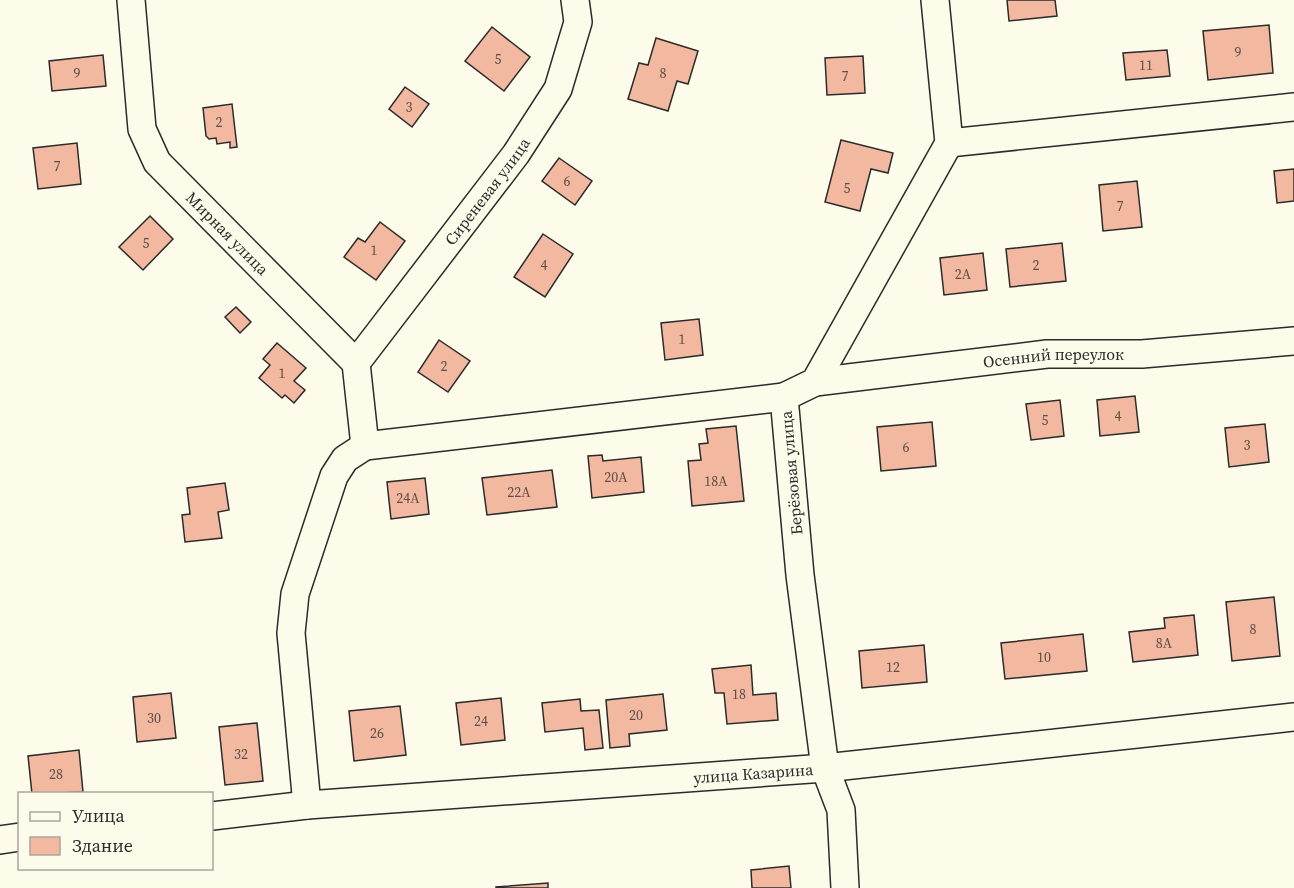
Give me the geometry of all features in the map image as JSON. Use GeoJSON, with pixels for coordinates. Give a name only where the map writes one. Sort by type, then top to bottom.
{"type":"FeatureCollection","features":[{"type":"Feature","properties":{"kind":"street","name":"Мирная улица"},"geometry":{"type":"LineString","coordinates":[[131,0],[142,129],[157,162],[356,363]]}},
{"type":"Feature","properties":{"kind":"street","name":"Сиреневая улица"},"geometry":{"type":"LineString","coordinates":[[356,363],[516,154],[558,89],[578,22],[575,0]]}},
{"type":"Feature","properties":{"kind":"street"},"geometry":{"type":"LineString","coordinates":[[815,382],[949,143],[935,0]]}},
{"type":"Feature","properties":{"kind":"street"},"geometry":{"type":"LineString","coordinates":[[949,143],[1294,107]]}},
{"type":"Feature","properties":{"kind":"street","name":"Осенний переулок"},"geometry":{"type":"LineString","coordinates":[[815,382],[1047,354],[1142,354],[1294,341]]}},
{"type":"Feature","properties":{"kind":"street"},"geometry":{"type":"LineString","coordinates":[[356,363],[364,446]]}},
{"type":"Feature","properties":{"kind":"street","name":"Берёзовая улица"},"geometry":{"type":"LineString","coordinates":[[815,382],[784,398],[800,575],[825,768],[841,810],[845,888]]}},
{"type":"Feature","properties":{"kind":"street"},"geometry":{"type":"LineString","coordinates":[[307,805],[291,633],[295,594],[334,476],[345,459],[364,446],[784,398]]}},
{"type":"Feature","properties":{"kind":"street","name":"улица Казарина"},"geometry":{"type":"LineString","coordinates":[[213,816],[307,805],[825,768],[1294,717]]}},
{"type":"Feature","properties":{"kind":"street"},"geometry":{"type":"LineString","coordinates":[[0,840],[18,837]]}},
{"type":"Feature","properties":{"kind":"building"},"geometry":{"type":"Polygon","coordinates":[[[1007,0],[1055,0],[1057,16],[1009,21],[1007,0]]]}},
{"type":"Feature","properties":{"kind":"building"},"geometry":{"type":"Polygon","coordinates":[[[1269,25],[1273,73],[1208,80],[1203,31],[1269,25]]]}},
{"type":"Feature","properties":{"kind":"building"},"geometry":{"type":"Polygon","coordinates":[[[492,27],[530,57],[504,91],[465,61],[492,27]]]}},
{"type":"Feature","properties":{"kind":"building"},"geometry":{"type":"Polygon","coordinates":[[[656,38],[698,51],[688,84],[677,81],[668,111],[628,99],[639,63],[648,65],[656,38]]]}},
{"type":"Feature","properties":{"kind":"building"},"geometry":{"type":"Polygon","coordinates":[[[1167,50],[1170,76],[1126,80],[1123,53],[1167,50]]]}},
{"type":"Feature","properties":{"kind":"building"},"geometry":{"type":"Polygon","coordinates":[[[103,55],[106,86],[52,91],[49,61],[103,55]]]}},
{"type":"Feature","properties":{"kind":"building"},"geometry":{"type":"Polygon","coordinates":[[[863,56],[865,93],[827,95],[825,58],[863,56]]]}},
{"type":"Feature","properties":{"kind":"building"},"geometry":{"type":"Polygon","coordinates":[[[405,87],[429,104],[412,127],[389,109],[405,87]]]}},
{"type":"Feature","properties":{"kind":"building"},"geometry":{"type":"Polygon","coordinates":[[[232,104],[237,147],[230,148],[230,142],[217,144],[216,138],[209,139],[206,136],[203,108],[232,104]]]}},
{"type":"Feature","properties":{"kind":"building"},"geometry":{"type":"Polygon","coordinates":[[[841,140],[893,153],[888,173],[871,169],[860,211],[825,202],[841,140]]]}},
{"type":"Feature","properties":{"kind":"building"},"geometry":{"type":"Polygon","coordinates":[[[77,143],[81,184],[38,189],[33,148],[77,143]]]}},
{"type":"Feature","properties":{"kind":"building"},"geometry":{"type":"Polygon","coordinates":[[[559,158],[592,181],[575,205],[542,181],[559,158]]]}},
{"type":"Feature","properties":{"kind":"building"},"geometry":{"type":"Polygon","coordinates":[[[1294,169],[1294,201],[1277,203],[1274,171],[1294,169]]]}},
{"type":"Feature","properties":{"kind":"building"},"geometry":{"type":"Polygon","coordinates":[[[1137,181],[1142,227],[1103,231],[1099,185],[1137,181]]]}},
{"type":"Feature","properties":{"kind":"building"},"geometry":{"type":"Polygon","coordinates":[[[150,216],[173,239],[143,270],[119,247],[150,216]]]}},
{"type":"Feature","properties":{"kind":"building"},"geometry":{"type":"Polygon","coordinates":[[[380,222],[405,241],[376,280],[344,257],[358,238],[365,242],[380,222]]]}},
{"type":"Feature","properties":{"kind":"building"},"geometry":{"type":"Polygon","coordinates":[[[543,234],[573,254],[545,297],[514,277],[543,234]]]}},
{"type":"Feature","properties":{"kind":"building"},"geometry":{"type":"Polygon","coordinates":[[[1062,243],[1066,281],[1010,287],[1006,249],[1062,243]]]}},
{"type":"Feature","properties":{"kind":"building"},"geometry":{"type":"Polygon","coordinates":[[[983,253],[987,290],[944,295],[940,258],[983,253]]]}},
{"type":"Feature","properties":{"kind":"building"},"geometry":{"type":"Polygon","coordinates":[[[236,307],[251,322],[240,333],[225,317],[236,307]]]}},
{"type":"Feature","properties":{"kind":"building"},"geometry":{"type":"Polygon","coordinates":[[[699,319],[703,355],[665,360],[661,323],[699,319]]]}},
{"type":"Feature","properties":{"kind":"building"},"geometry":{"type":"Polygon","coordinates":[[[439,340],[470,361],[448,392],[418,372],[439,340]]]}},
{"type":"Feature","properties":{"kind":"building"},"geometry":{"type":"Polygon","coordinates":[[[277,343],[306,368],[294,381],[305,390],[294,403],[285,395],[282,398],[259,378],[270,365],[263,359],[277,343]]]}},
{"type":"Feature","properties":{"kind":"building"},"geometry":{"type":"Polygon","coordinates":[[[1135,396],[1139,432],[1100,436],[1097,400],[1135,396]]]}},
{"type":"Feature","properties":{"kind":"building"},"geometry":{"type":"Polygon","coordinates":[[[1060,400],[1064,436],[1031,440],[1026,404],[1060,400]]]}},
{"type":"Feature","properties":{"kind":"building"},"geometry":{"type":"Polygon","coordinates":[[[932,422],[936,466],[881,471],[877,427],[932,422]]]}},
{"type":"Feature","properties":{"kind":"building"},"geometry":{"type":"Polygon","coordinates":[[[1265,424],[1269,462],[1229,467],[1225,428],[1265,424]]]}},
{"type":"Feature","properties":{"kind":"building"},"geometry":{"type":"Polygon","coordinates":[[[736,426],[744,501],[692,506],[688,461],[701,460],[699,444],[708,443],[706,429],[736,426]]]}},
{"type":"Feature","properties":{"kind":"building"},"geometry":{"type":"Polygon","coordinates":[[[602,455],[603,461],[641,457],[644,492],[592,498],[588,456],[602,455]]]}},
{"type":"Feature","properties":{"kind":"building"},"geometry":{"type":"Polygon","coordinates":[[[552,470],[557,507],[487,515],[482,478],[552,470]]]}},
{"type":"Feature","properties":{"kind":"building"},"geometry":{"type":"Polygon","coordinates":[[[425,478],[429,514],[391,519],[387,482],[425,478]]]}},
{"type":"Feature","properties":{"kind":"building"},"geometry":{"type":"Polygon","coordinates":[[[225,483],[229,510],[218,512],[222,538],[185,542],[182,515],[190,514],[187,488],[225,483]]]}},
{"type":"Feature","properties":{"kind":"building"},"geometry":{"type":"Polygon","coordinates":[[[1274,597],[1280,656],[1232,661],[1226,602],[1274,597]]]}},
{"type":"Feature","properties":{"kind":"building"},"geometry":{"type":"Polygon","coordinates":[[[1194,615],[1198,655],[1133,662],[1129,632],[1165,628],[1164,618],[1194,615]]]}},
{"type":"Feature","properties":{"kind":"building"},"geometry":{"type":"Polygon","coordinates":[[[1083,634],[1087,671],[1005,679],[1001,643],[1083,634]]]}},
{"type":"Feature","properties":{"kind":"building"},"geometry":{"type":"Polygon","coordinates":[[[924,645],[927,682],[862,688],[859,651],[924,645]]]}},
{"type":"Feature","properties":{"kind":"building"},"geometry":{"type":"Polygon","coordinates":[[[751,665],[753,695],[776,693],[778,720],[727,724],[724,693],[715,693],[712,669],[751,665]]]}},
{"type":"Feature","properties":{"kind":"building"},"geometry":{"type":"Polygon","coordinates":[[[171,693],[176,738],[137,742],[133,697],[171,693]]]}},
{"type":"Feature","properties":{"kind":"building"},"geometry":{"type":"Polygon","coordinates":[[[663,694],[667,730],[629,734],[630,746],[610,748],[606,700],[663,694]]]}},
{"type":"Feature","properties":{"kind":"building"},"geometry":{"type":"Polygon","coordinates":[[[501,698],[505,740],[461,745],[456,703],[501,698]]]}},
{"type":"Feature","properties":{"kind":"building"},"geometry":{"type":"Polygon","coordinates":[[[580,699],[581,711],[599,710],[603,748],[585,750],[583,728],[545,732],[542,703],[580,699]]]}},
{"type":"Feature","properties":{"kind":"building"},"geometry":{"type":"Polygon","coordinates":[[[400,706],[406,755],[354,761],[349,711],[400,706]]]}},
{"type":"Feature","properties":{"kind":"building"},"geometry":{"type":"Polygon","coordinates":[[[257,723],[263,781],[225,785],[219,727],[257,723]]]}},
{"type":"Feature","properties":{"kind":"building"},"geometry":{"type":"Polygon","coordinates":[[[79,750],[83,792],[32,792],[28,756],[79,750]]]}},
{"type":"Feature","properties":{"kind":"building"},"geometry":{"type":"Polygon","coordinates":[[[789,866],[791,888],[752,888],[751,870],[789,866]]]}},
{"type":"Feature","properties":{"kind":"building"},"geometry":{"type":"Polygon","coordinates":[[[548,883],[548,888],[496,888],[496,887],[548,883]]]}}]}
